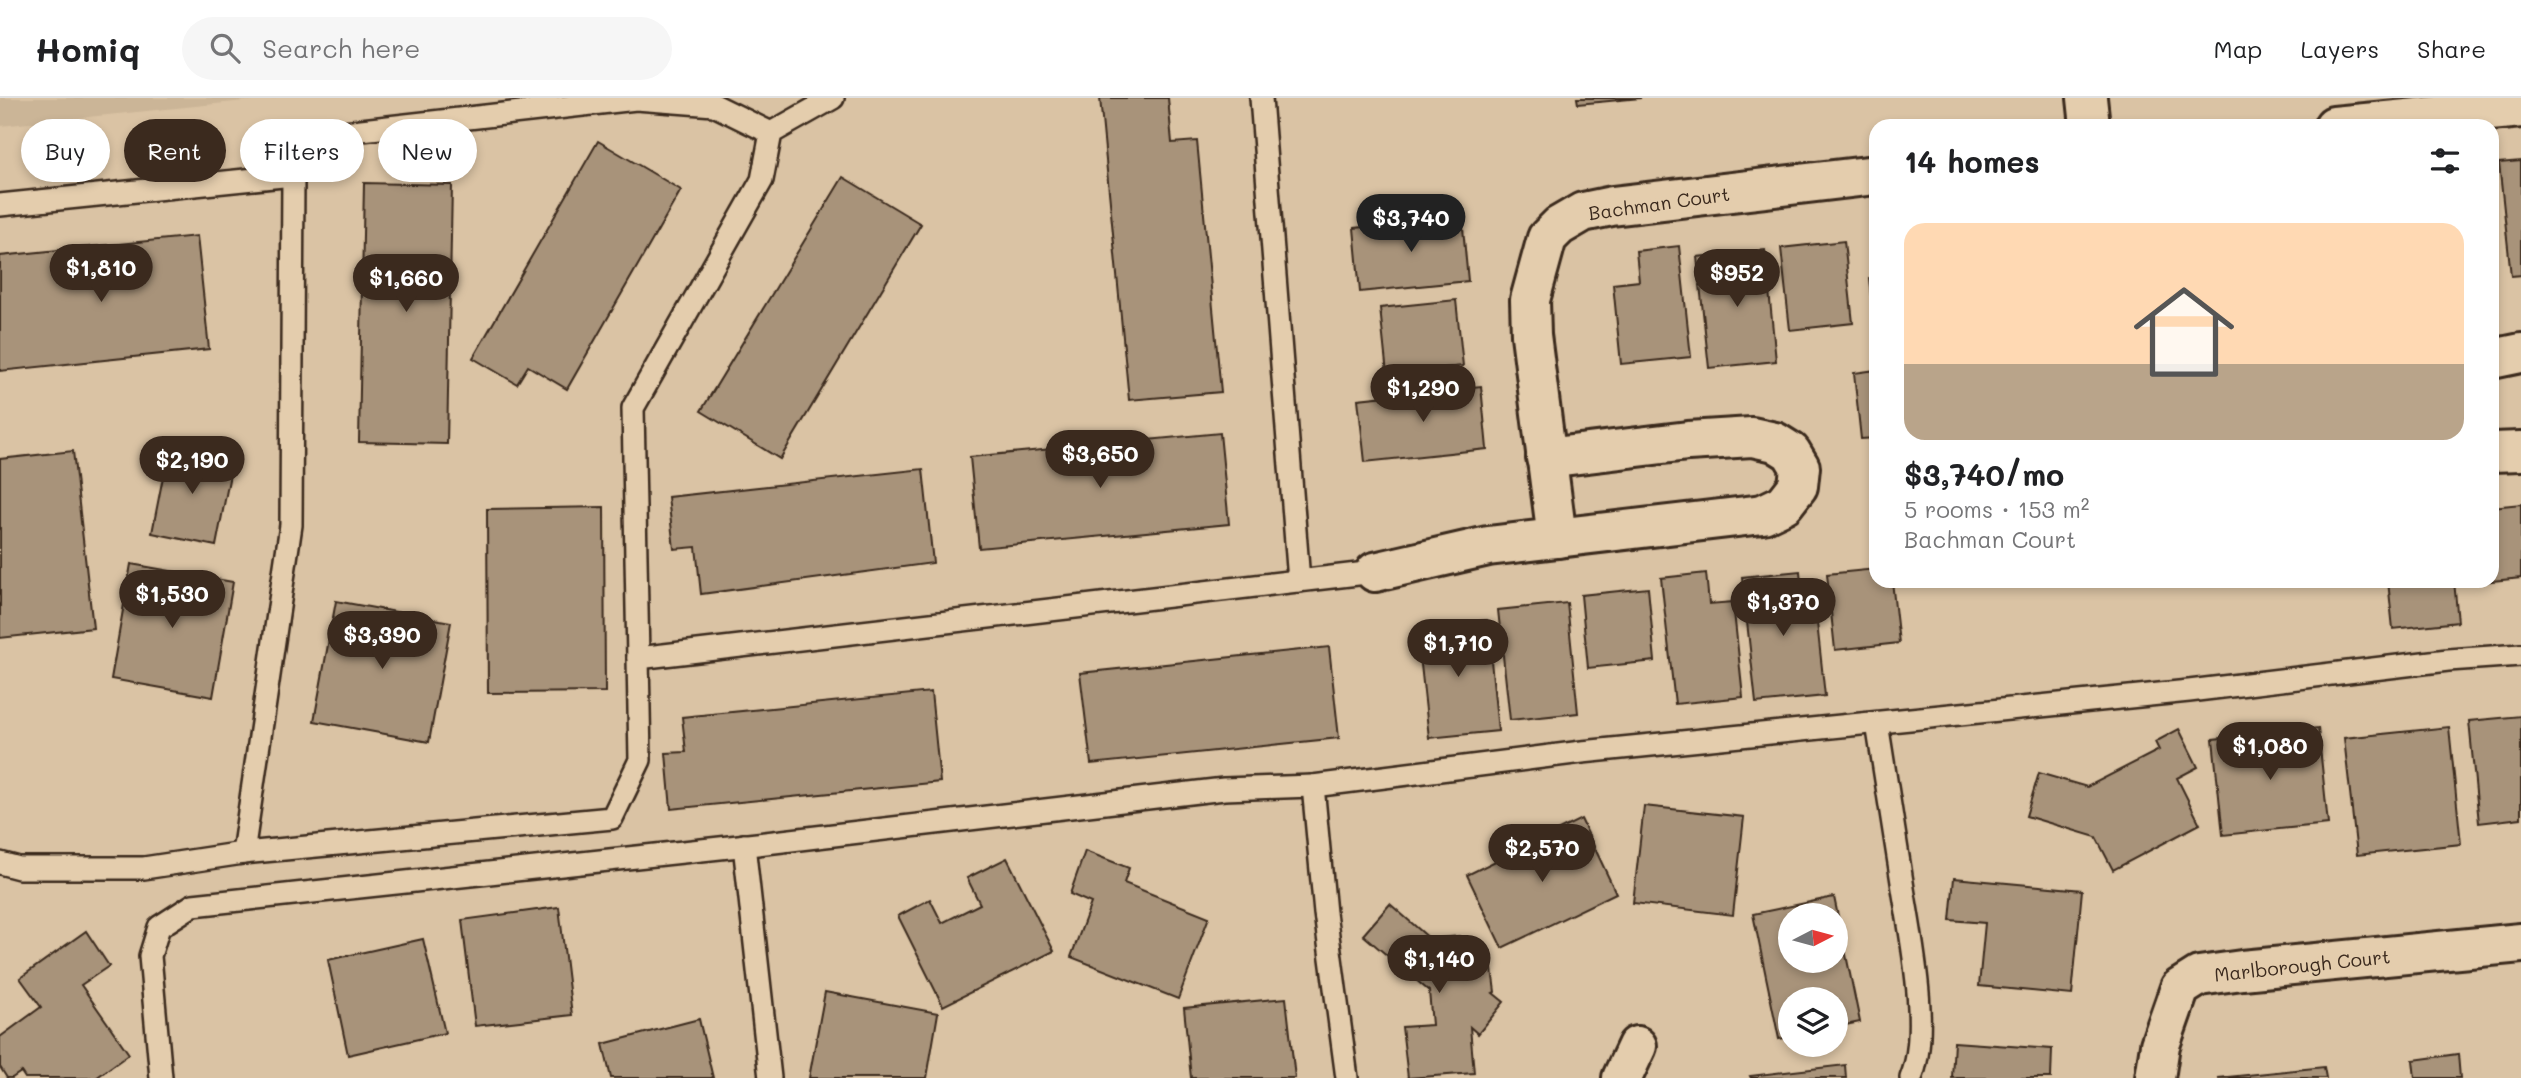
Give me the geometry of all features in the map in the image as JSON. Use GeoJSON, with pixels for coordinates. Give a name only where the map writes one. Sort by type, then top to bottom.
{"type":"FeatureCollection","features":[{"type":"Feature","properties":{"kind":"street"},"geometry":{"type":"LineString","coordinates":[[2087,98],[2089,119]]}},
{"type":"Feature","properties":{"kind":"street"},"geometry":{"type":"LineString","coordinates":[[2407,119],[2521,108]]}},
{"type":"Feature","properties":{"kind":"street","name":"Bachman Court"},"geometry":{"type":"LineString","coordinates":[[1558,538],[1531,335],[1530,300],[1547,238],[1559,226],[1583,212],[1612,206],[1869,176]]}},
{"type":"Feature","properties":{"kind":"street"},"geometry":{"type":"LineString","coordinates":[[2499,358],[2521,353]]}},
{"type":"Feature","properties":{"kind":"street"},"geometry":{"type":"LineString","coordinates":[[1375,572],[1488,546],[1763,514],[1784,504],[1798,486],[1800,467],[1791,452],[1775,442],[1752,437],[1688,441],[1546,458]]}},
{"type":"Feature","properties":{"kind":"street"},"geometry":{"type":"LineString","coordinates":[[2499,452],[2521,451]]}},
{"type":"Feature","properties":{"kind":"street","name":"Marlborough Court"},"geometry":{"type":"LineString","coordinates":[[2155,1078],[2160,1045],[2180,988],[2199,976],[2521,943]]}},
{"type":"Feature","properties":{"kind":"lane"},"geometry":{"type":"LineString","coordinates":[[0,863],[19,868],[144,867],[243,853],[612,818],[640,761],[632,408],[762,180],[771,133],[833,98]]}},
{"type":"Feature","properties":{"kind":"lane"},"geometry":{"type":"LineString","coordinates":[[1261,98],[1299,581]]}},
{"type":"Feature","properties":{"kind":"lane"},"geometry":{"type":"LineString","coordinates":[[364,130],[636,99],[714,105],[771,133]]}},
{"type":"Feature","properties":{"kind":"lane"},"geometry":{"type":"LineString","coordinates":[[0,205],[240,180]]}},
{"type":"Feature","properties":{"kind":"lane"},"geometry":{"type":"LineString","coordinates":[[243,853],[291,525],[293,182]]}},
{"type":"Feature","properties":{"kind":"lane"},"geometry":{"type":"LineString","coordinates":[[638,658],[1375,572]]}},
{"type":"Feature","properties":{"kind":"lane"},"geometry":{"type":"LineString","coordinates":[[161,1078],[150,956],[159,927],[193,905],[1224,789],[1313,786],[1583,752],[2189,691],[2448,660],[2521,655]]}},
{"type":"Feature","properties":{"kind":"lane"},"geometry":{"type":"LineString","coordinates":[[1877,723],[1911,939],[1920,1026],[1917,1064],[1911,1078]]}},
{"type":"Feature","properties":{"kind":"lane"},"geometry":{"type":"LineString","coordinates":[[1313,786],[1325,913],[1347,1078]]}},
{"type":"Feature","properties":{"kind":"lane"},"geometry":{"type":"LineString","coordinates":[[744,845],[770,1078]]}},
{"type":"Feature","properties":{"kind":"shaded area"},"geometry":{"type":"Polygon","coordinates":[[[0,98],[275,98],[69,119],[21,119],[21,124],[0,126],[0,98]]]}},
{"type":"Feature","properties":{"kind":"building"},"geometry":{"type":"Polygon","coordinates":[[[1100,98],[1168,98],[1172,143],[1197,141],[1221,392],[1129,400],[1100,98]]]}},
{"type":"Feature","properties":{"kind":"building"},"geometry":{"type":"Polygon","coordinates":[[[1577,98],[1641,98],[1578,104],[1577,98]]]}},
{"type":"Feature","properties":{"kind":"building"},"geometry":{"type":"Polygon","coordinates":[[[598,141],[681,190],[567,389],[528,366],[517,384],[473,358],[598,141]]]}},
{"type":"Feature","properties":{"kind":"building"},"geometry":{"type":"Polygon","coordinates":[[[2521,161],[2521,275],[2511,276],[2499,163],[2521,161]]]}},
{"type":"Feature","properties":{"kind":"building"},"geometry":{"type":"Polygon","coordinates":[[[843,177],[921,224],[780,459],[701,411],[843,177]]]}},
{"type":"Feature","properties":{"kind":"building"},"geometry":{"type":"Polygon","coordinates":[[[364,183],[452,185],[447,444],[359,442],[364,183]]]}},
{"type":"Feature","properties":{"kind":"building"},"geometry":{"type":"Polygon","coordinates":[[[1462,217],[1468,281],[1360,292],[1354,228],[1462,217]]]}},
{"type":"Feature","properties":{"kind":"building"},"geometry":{"type":"Polygon","coordinates":[[[197,236],[209,349],[0,371],[0,256],[197,236]]]}},
{"type":"Feature","properties":{"kind":"building"},"geometry":{"type":"Polygon","coordinates":[[[1844,241],[1853,323],[1790,330],[1781,248],[1844,241]]]}},
{"type":"Feature","properties":{"kind":"building"},"geometry":{"type":"Polygon","coordinates":[[[1679,246],[1691,357],[1621,364],[1613,284],[1639,281],[1636,251],[1679,246]]]}},
{"type":"Feature","properties":{"kind":"building"},"geometry":{"type":"Polygon","coordinates":[[[1765,250],[1776,361],[1709,368],[1697,257],[1765,250]]]}},
{"type":"Feature","properties":{"kind":"building"},"geometry":{"type":"Polygon","coordinates":[[[1456,300],[1463,366],[1387,374],[1380,308],[1456,300]]]}},
{"type":"Feature","properties":{"kind":"building"},"geometry":{"type":"Polygon","coordinates":[[[1869,371],[1869,438],[1861,439],[1854,373],[1869,371]]]}},
{"type":"Feature","properties":{"kind":"building"},"geometry":{"type":"Polygon","coordinates":[[[1481,386],[1487,449],[1365,462],[1358,399],[1481,386]]]}},
{"type":"Feature","properties":{"kind":"building"},"geometry":{"type":"Polygon","coordinates":[[[1220,433],[1229,524],[979,548],[970,457],[1220,433]]]}},
{"type":"Feature","properties":{"kind":"building"},"geometry":{"type":"Polygon","coordinates":[[[169,446],[233,459],[216,546],[152,533],[169,446]]]}},
{"type":"Feature","properties":{"kind":"building"},"geometry":{"type":"Polygon","coordinates":[[[73,451],[93,628],[0,638],[0,459],[73,451]]]}},
{"type":"Feature","properties":{"kind":"building"},"geometry":{"type":"Polygon","coordinates":[[[923,469],[933,563],[701,594],[696,547],[674,549],[668,497],[923,469]]]}},
{"type":"Feature","properties":{"kind":"building"},"geometry":{"type":"Polygon","coordinates":[[[2521,504],[2521,578],[2499,580],[2499,506],[2521,504]]]}},
{"type":"Feature","properties":{"kind":"building"},"geometry":{"type":"Polygon","coordinates":[[[604,507],[605,692],[488,693],[487,509],[604,507]]]}},
{"type":"Feature","properties":{"kind":"building"},"geometry":{"type":"Polygon","coordinates":[[[131,564],[233,582],[213,697],[111,679],[131,564]]]}},
{"type":"Feature","properties":{"kind":"building"},"geometry":{"type":"Polygon","coordinates":[[[1869,570],[1869,588],[1893,588],[1899,643],[1835,650],[1827,574],[1869,570]]]}},
{"type":"Feature","properties":{"kind":"building"},"geometry":{"type":"Polygon","coordinates":[[[1800,571],[1802,596],[1814,595],[1825,696],[1756,703],[1742,577],[1800,571]]]}},
{"type":"Feature","properties":{"kind":"building"},"geometry":{"type":"Polygon","coordinates":[[[1706,573],[1709,604],[1733,602],[1743,697],[1675,704],[1661,578],[1706,573]]]}},
{"type":"Feature","properties":{"kind":"building"},"geometry":{"type":"Polygon","coordinates":[[[1648,588],[1655,661],[1588,668],[1581,595],[1648,588]]]}},
{"type":"Feature","properties":{"kind":"building"},"geometry":{"type":"Polygon","coordinates":[[[2389,588],[2455,588],[2458,622],[2393,629],[2389,588]]]}},
{"type":"Feature","properties":{"kind":"building"},"geometry":{"type":"Polygon","coordinates":[[[336,601],[451,622],[429,742],[314,721],[336,601]]]}},
{"type":"Feature","properties":{"kind":"building"},"geometry":{"type":"Polygon","coordinates":[[[1567,603],[1578,713],[1510,720],[1498,610],[1567,603]]]}},
{"type":"Feature","properties":{"kind":"building"},"geometry":{"type":"Polygon","coordinates":[[[1487,620],[1498,731],[1429,738],[1417,628],[1487,620]]]}},
{"type":"Feature","properties":{"kind":"building"},"geometry":{"type":"Polygon","coordinates":[[[1329,647],[1339,738],[1091,764],[1080,673],[1329,647]]]}},
{"type":"Feature","properties":{"kind":"building"},"geometry":{"type":"Polygon","coordinates":[[[931,692],[940,782],[671,809],[666,753],[686,752],[682,717],[931,692]]]}},
{"type":"Feature","properties":{"kind":"building"},"geometry":{"type":"Polygon","coordinates":[[[2521,716],[2521,818],[2479,823],[2469,721],[2521,716]]]}},
{"type":"Feature","properties":{"kind":"building"},"geometry":{"type":"Polygon","coordinates":[[[2449,727],[2461,844],[2357,855],[2344,738],[2449,727]]]}},
{"type":"Feature","properties":{"kind":"building"},"geometry":{"type":"Polygon","coordinates":[[[2318,728],[2328,824],[2223,835],[2213,739],[2318,728]]]}},
{"type":"Feature","properties":{"kind":"building"},"geometry":{"type":"Polygon","coordinates":[[[2179,729],[2198,767],[2177,778],[2200,824],[2113,870],[2096,837],[2026,816],[2039,773],[2087,787],[2159,750],[2155,742],[2179,729]]]}},
{"type":"Feature","properties":{"kind":"building"},"geometry":{"type":"Polygon","coordinates":[[[1644,806],[1744,817],[1733,915],[1633,903],[1644,806]]]}},
{"type":"Feature","properties":{"kind":"building"},"geometry":{"type":"Polygon","coordinates":[[[1581,819],[1616,893],[1502,948],[1467,875],[1581,819]]]}},
{"type":"Feature","properties":{"kind":"building"},"geometry":{"type":"Polygon","coordinates":[[[1085,851],[1129,868],[1124,883],[1209,917],[1178,999],[1071,957],[1091,903],[1070,894],[1085,851]]]}},
{"type":"Feature","properties":{"kind":"building"},"geometry":{"type":"Polygon","coordinates":[[[1007,858],[1054,951],[943,1006],[898,916],[930,899],[942,923],[980,904],[967,878],[1007,858]]]}},
{"type":"Feature","properties":{"kind":"building"},"geometry":{"type":"Polygon","coordinates":[[[1954,878],[2082,890],[2072,995],[1979,986],[1985,923],[1950,920],[1954,878]]]}},
{"type":"Feature","properties":{"kind":"building"},"geometry":{"type":"Polygon","coordinates":[[[1834,897],[1835,903],[1805,903],[1834,897]]]}},
{"type":"Feature","properties":{"kind":"building"},"geometry":{"type":"Polygon","coordinates":[[[1390,904],[1430,939],[1459,936],[1461,956],[1490,953],[1493,993],[1504,1002],[1478,1034],[1470,1027],[1474,1073],[1408,1078],[1402,1027],[1432,1025],[1429,991],[1363,935],[1390,904]]]}},
{"type":"Feature","properties":{"kind":"building"},"geometry":{"type":"Polygon","coordinates":[[[559,907],[572,1015],[475,1026],[462,920],[559,907]]]}},
{"type":"Feature","properties":{"kind":"building"},"geometry":{"type":"Polygon","coordinates":[[[1778,909],[1778,973],[1848,973],[1848,964],[1860,1022],[1848,1024],[1848,987],[1778,987],[1778,1034],[1753,914],[1778,909]]]}},
{"type":"Feature","properties":{"kind":"building"},"geometry":{"type":"Polygon","coordinates":[[[86,931],[109,966],[81,985],[129,1054],[96,1078],[25,1078],[21,1072],[7,1078],[0,1067],[0,1037],[41,1007],[20,978],[86,931]]]}},
{"type":"Feature","properties":{"kind":"building"},"geometry":{"type":"Polygon","coordinates":[[[423,939],[445,1033],[348,1055],[328,960],[423,939]]]}},
{"type":"Feature","properties":{"kind":"building"},"geometry":{"type":"Polygon","coordinates":[[[825,992],[938,1013],[927,1078],[809,1078],[825,992]]]}},
{"type":"Feature","properties":{"kind":"building"},"geometry":{"type":"Polygon","coordinates":[[[1286,998],[1295,1078],[1191,1078],[1184,1008],[1286,998]]]}},
{"type":"Feature","properties":{"kind":"building"},"geometry":{"type":"Polygon","coordinates":[[[699,1019],[713,1078],[611,1078],[603,1044],[699,1019]]]}},
{"type":"Feature","properties":{"kind":"building"},"geometry":{"type":"Polygon","coordinates":[[[1954,1042],[2052,1049],[2051,1078],[1952,1078],[1954,1042]]]}},
{"type":"Feature","properties":{"kind":"building"},"geometry":{"type":"Polygon","coordinates":[[[2458,1054],[2460,1078],[2415,1078],[2413,1060],[2458,1054]]]}},
{"type":"Feature","properties":{"kind":"building"},"geometry":{"type":"Polygon","coordinates":[[[1845,1065],[1846,1078],[1750,1076],[1845,1065]]]}},
{"type":"Feature","properties":{"kind":"building"},"geometry":{"type":"Polygon","coordinates":[[[2324,1067],[2326,1078],[2218,1078],[2324,1067]]]}}]}
